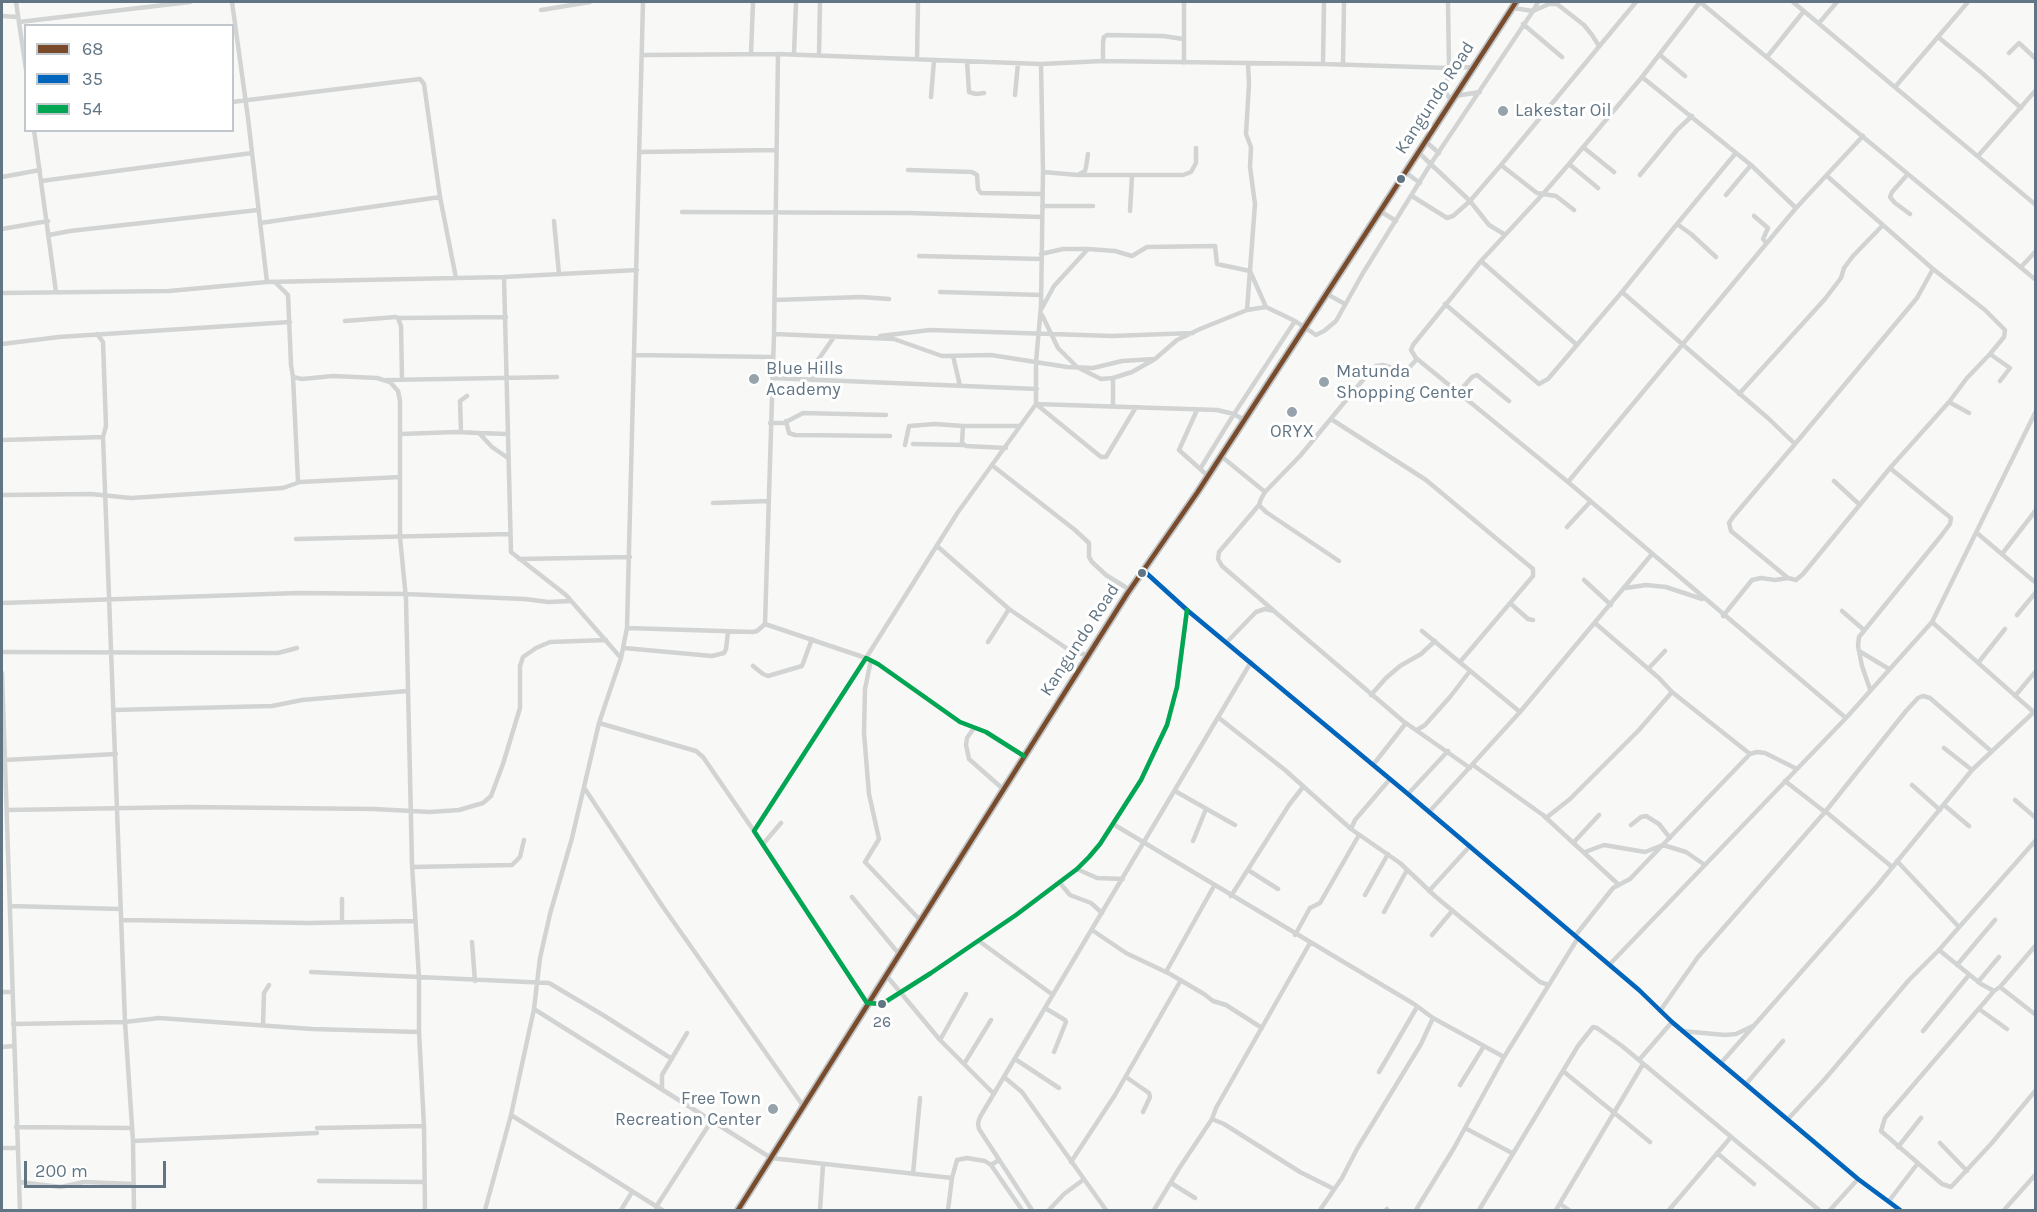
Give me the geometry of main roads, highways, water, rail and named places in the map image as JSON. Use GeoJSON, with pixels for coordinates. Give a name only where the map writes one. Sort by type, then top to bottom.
{"type":"FeatureCollection","features":[{"type":"Feature","properties":{"kind":"highway","name":"Kangundo Road"},"geometry":{"type":"LineString","coordinates":[[738,1210],[1143,570],[1208,476],[1514,4]]}},
{"type":"Feature","properties":{"kind":"place","name":"Lakestar Oil"},"geometry":{"type":"Point","coordinates":[1503,111]}},
{"type":"Feature","properties":{"kind":"place","name":"Blue Hills Academy"},"geometry":{"type":"Point","coordinates":[754,379]}},
{"type":"Feature","properties":{"kind":"place","name":"Matunda Shopping Center"},"geometry":{"type":"Point","coordinates":[1324,382]}},
{"type":"Feature","properties":{"kind":"place","name":"ORYX"},"geometry":{"type":"Point","coordinates":[1292,412]}},
{"type":"Feature","properties":{"kind":"place","name":"26"},"geometry":{"type":"Point","coordinates":[882,1004]}},
{"type":"Feature","properties":{"kind":"place","name":"Free Town Recreation Center"},"geometry":{"type":"Point","coordinates":[773,1109]}}]}
